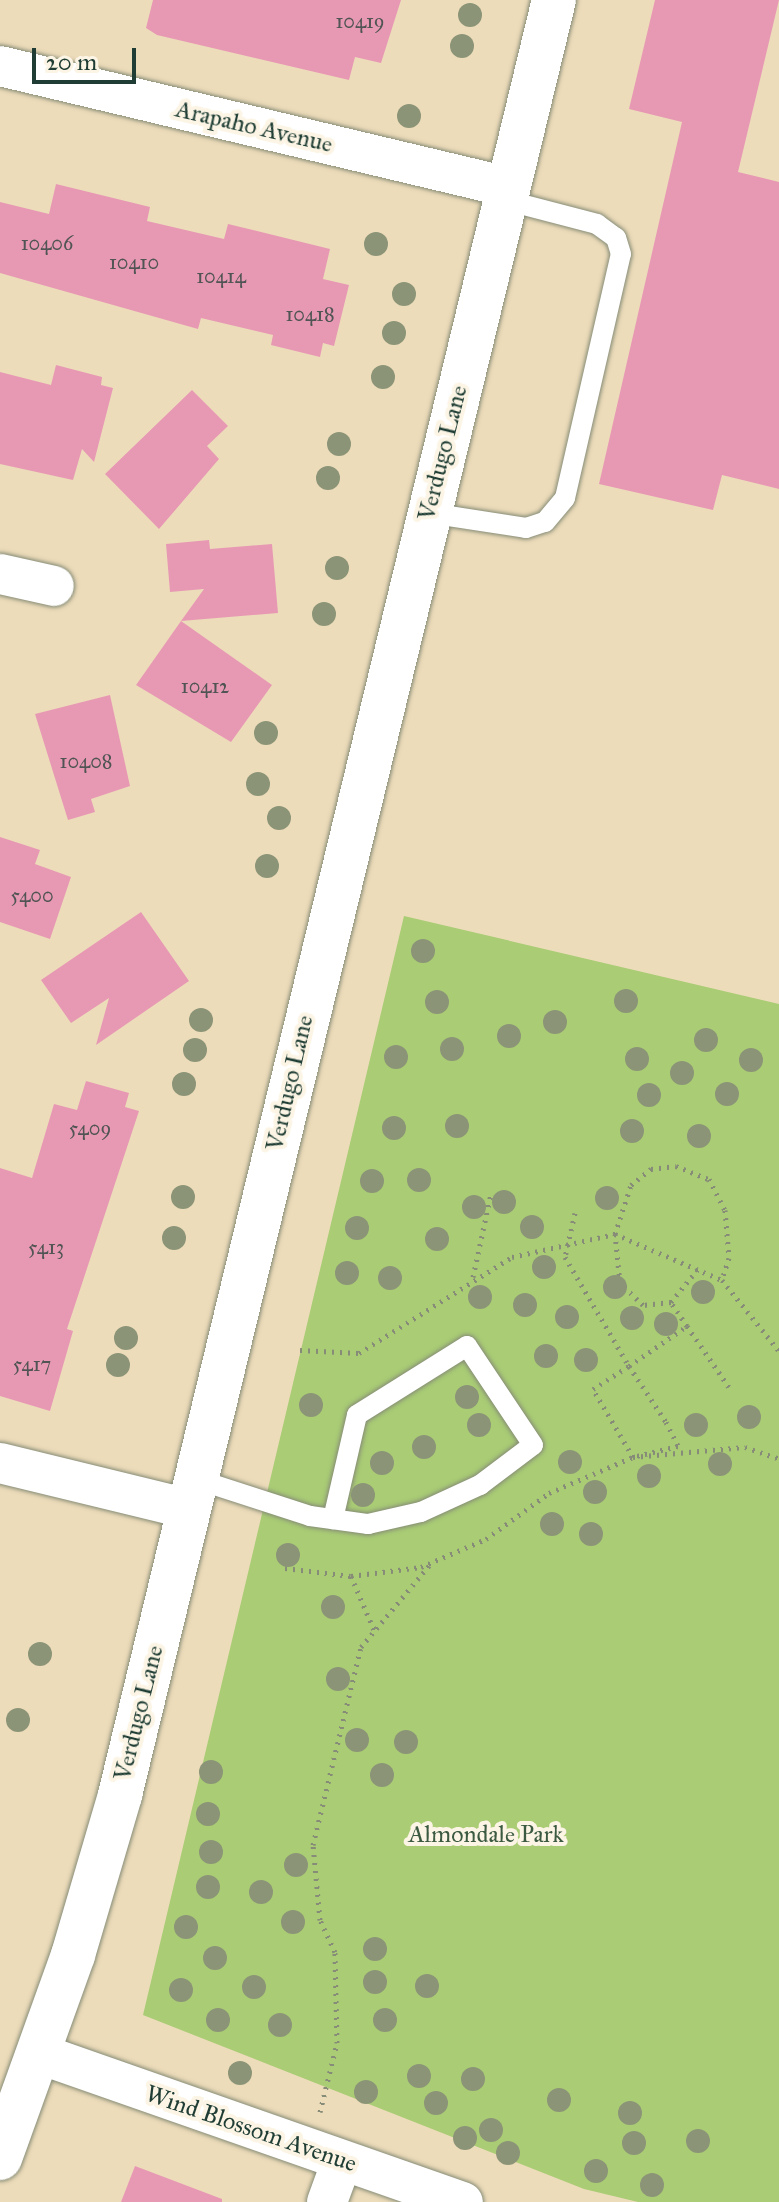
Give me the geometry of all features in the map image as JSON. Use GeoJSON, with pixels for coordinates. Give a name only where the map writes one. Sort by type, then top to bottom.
{"type":"FeatureCollection","features":[{"type":"Feature","properties":{"kind":"street","name":"Verdugo Lane"},"geometry":{"type":"LineString","coordinates":[[0,2158],[40,2054],[120,1795],[554,0]]}},
{"type":"Feature","properties":{"kind":"street","name":"Arapaho Avenue"},"geometry":{"type":"LineString","coordinates":[[0,66],[507,194]]}},
{"type":"Feature","properties":{"kind":"street"},"geometry":{"type":"LineString","coordinates":[[0,574],[54,586]]}},
{"type":"Feature","properties":{"kind":"street"},"geometry":{"type":"LineString","coordinates":[[0,1463],[192,1494]]}},
{"type":"Feature","properties":{"kind":"street","name":"Wind Blossom Avenue"},"geometry":{"type":"LineString","coordinates":[[40,2054],[463,2202]]}},
{"type":"Feature","properties":{"kind":"street"},"geometry":{"type":"LineString","coordinates":[[327,2202],[342,2161]]}},
{"type":"Feature","properties":{"kind":"lane"},"geometry":{"type":"LineString","coordinates":[[429,513],[526,528],[545,522],[565,498],[621,254],[616,238],[597,224],[507,194]]}},
{"type":"Feature","properties":{"kind":"lane"},"geometry":{"type":"LineString","coordinates":[[192,1494],[333,1519],[368,1524],[421,1512],[480,1485],[533,1445],[467,1346],[357,1415],[333,1519]]}},
{"type":"Feature","properties":{"kind":"path"},"geometry":{"type":"LineString","coordinates":[[698,1269],[671,1302],[643,1305],[631,1297],[615,1266],[615,1234],[631,1185],[651,1169],[676,1166],[709,1179],[725,1210],[729,1258],[722,1280]]}},
{"type":"Feature","properties":{"kind":"path"},"geometry":{"type":"LineString","coordinates":[[473,1277],[491,1194]]}},
{"type":"Feature","properties":{"kind":"path"},"geometry":{"type":"LineString","coordinates":[[285,1568],[351,1576],[433,1561],[486,1539],[549,1493],[633,1457],[678,1446],[570,1268],[570,1240],[575,1213]]}},
{"type":"Feature","properties":{"kind":"path"},"geometry":{"type":"LineString","coordinates":[[300,1350],[359,1353],[473,1277],[570,1240],[615,1234],[722,1280],[779,1351]]}},
{"type":"Feature","properties":{"kind":"path"},"geometry":{"type":"LineString","coordinates":[[671,1302],[729,1387]]}},
{"type":"Feature","properties":{"kind":"path"},"geometry":{"type":"LineString","coordinates":[[633,1457],[593,1389],[687,1326]]}},
{"type":"Feature","properties":{"kind":"path"},"geometry":{"type":"LineString","coordinates":[[633,1457],[745,1447],[779,1459]]}},
{"type":"Feature","properties":{"kind":"path"},"geometry":{"type":"LineString","coordinates":[[319,2113],[337,2043],[336,1997],[313,1845],[342,1705],[361,1647],[433,1561]]}},
{"type":"Feature","properties":{"kind":"path"},"geometry":{"type":"LineString","coordinates":[[351,1576],[374,1631]]}},
{"type":"Feature","properties":{"kind":"green space","name":"Almondale Park"},"geometry":{"type":"Polygon","coordinates":[[[404,916],[779,1004],[779,2202],[638,2202],[584,2189],[143,2015],[404,916]]]}},
{"type":"Feature","properties":{"kind":"building"},"geometry":{"type":"Polygon","coordinates":[[[153,0],[401,0],[381,63],[355,57],[349,80],[157,35],[146,28],[153,0]]]}},
{"type":"Feature","properties":{"kind":"building"},"geometry":{"type":"Polygon","coordinates":[[[655,0],[779,0],[738,172],[779,182],[779,489],[722,475],[713,510],[599,484],[682,122],[629,109],[655,0]]]}},
{"type":"Feature","properties":{"kind":"building"},"geometry":{"type":"Polygon","coordinates":[[[56,184],[150,207],[147,221],[224,239],[228,224],[330,249],[323,279],[349,285],[334,346],[323,343],[320,357],[271,345],[273,335],[201,318],[198,329],[0,273],[0,202],[49,214],[56,184]]]}},
{"type":"Feature","properties":{"kind":"building"},"geometry":{"type":"Polygon","coordinates":[[[56,365],[102,377],[101,385],[113,388],[94,462],[82,449],[73,480],[0,464],[0,372],[51,385],[56,365]]]}},
{"type":"Feature","properties":{"kind":"building"},"geometry":{"type":"Polygon","coordinates":[[[192,390],[228,426],[207,446],[219,459],[159,529],[105,474],[192,390]]]}},
{"type":"Feature","properties":{"kind":"building"},"geometry":{"type":"Polygon","coordinates":[[[209,540],[210,549],[272,544],[278,613],[181,621],[204,589],[170,592],[166,544],[209,540]]]}},
{"type":"Feature","properties":{"kind":"building"},"geometry":{"type":"Polygon","coordinates":[[[181,621],[272,685],[231,742],[136,685],[181,621]]]}},
{"type":"Feature","properties":{"kind":"building"},"geometry":{"type":"Polygon","coordinates":[[[110,695],[130,786],[91,799],[95,812],[68,820],[35,714],[110,695]]]}},
{"type":"Feature","properties":{"kind":"building"},"geometry":{"type":"Polygon","coordinates":[[[0,837],[40,850],[35,864],[71,877],[50,939],[0,922],[0,837]]]}},
{"type":"Feature","properties":{"kind":"building"},"geometry":{"type":"Polygon","coordinates":[[[141,912],[189,981],[96,1045],[109,998],[71,1023],[41,980],[141,912]]]}},
{"type":"Feature","properties":{"kind":"building"},"geometry":{"type":"Polygon","coordinates":[[[86,1081],[129,1093],[125,1107],[139,1111],[67,1329],[73,1331],[50,1411],[0,1396],[0,1168],[32,1178],[54,1104],[77,1110],[86,1081]]]}},
{"type":"Feature","properties":{"kind":"building"},"geometry":{"type":"Polygon","coordinates":[[[135,2166],[222,2199],[222,2202],[121,2202],[135,2166]]]}}]}
